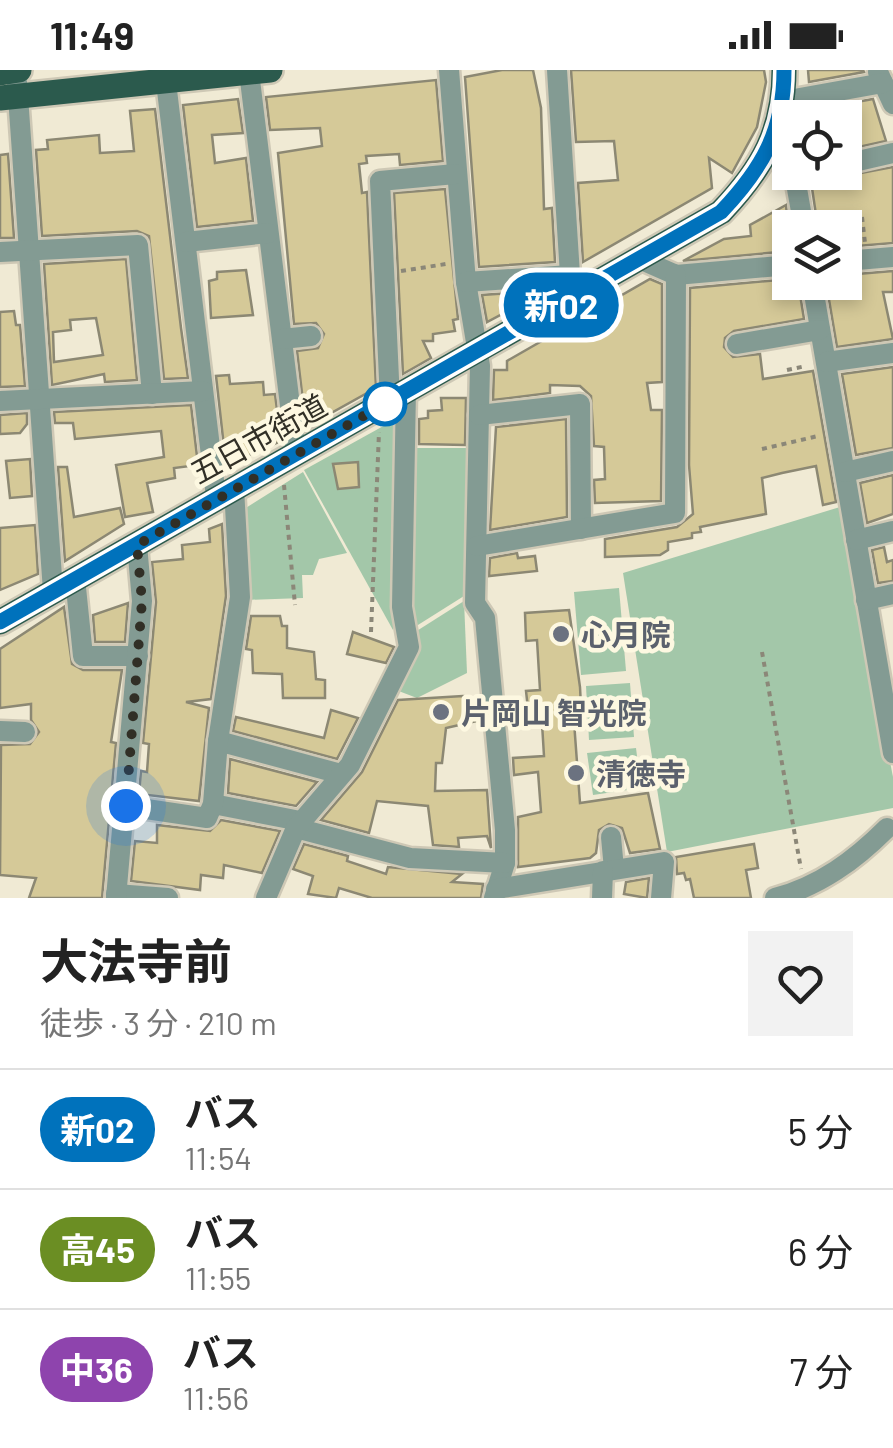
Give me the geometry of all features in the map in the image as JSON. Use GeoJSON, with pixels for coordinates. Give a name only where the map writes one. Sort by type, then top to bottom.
{"type":"FeatureCollection","features":[{"type":"Feature","properties":{"kind":"main road","name":"五日市街道"},"geometry":{"type":"LineString","coordinates":[[782,100],[784,70]]}},
{"type":"Feature","properties":{"kind":"main road"},"geometry":{"type":"LineString","coordinates":[[0,72],[14,81],[166,82],[259,71]]}},
{"type":"Feature","properties":{"kind":"main road","name":"五日市街道"},"geometry":{"type":"LineString","coordinates":[[0,622],[225,493],[392,404],[574,285],[642,260],[721,212],[772,146]]}},
{"type":"Feature","properties":{"kind":"street"},"geometry":{"type":"LineString","coordinates":[[449,70],[464,272],[477,351],[475,603],[486,618],[505,863],[495,894],[664,862],[661,898]]}},
{"type":"Feature","properties":{"kind":"street"},"geometry":{"type":"LineString","coordinates":[[464,272],[574,285],[557,70]]}},
{"type":"Feature","properties":{"kind":"street"},"geometry":{"type":"LineString","coordinates":[[259,71],[268,233],[296,454]]}},
{"type":"Feature","properties":{"kind":"street"},"geometry":{"type":"LineString","coordinates":[[786,100],[880,77],[893,104]]}},
{"type":"Feature","properties":{"kind":"street"},"geometry":{"type":"LineString","coordinates":[[14,81],[30,251],[37,400],[64,584],[83,656],[138,656]]}},
{"type":"Feature","properties":{"kind":"street"},"geometry":{"type":"LineString","coordinates":[[126,806],[207,818],[213,804],[218,740],[240,597],[225,493],[203,391],[166,82]]}},
{"type":"Feature","properties":{"kind":"street"},"geometry":{"type":"LineString","coordinates":[[862,160],[893,153]]}},
{"type":"Feature","properties":{"kind":"street"},"geometry":{"type":"LineString","coordinates":[[266,898],[298,825],[350,765],[409,647],[402,607],[380,181],[456,174]]}},
{"type":"Feature","properties":{"kind":"street"},"geometry":{"type":"LineString","coordinates":[[186,242],[268,233]]}},
{"type":"Feature","properties":{"kind":"street"},"geometry":{"type":"LineString","coordinates":[[0,252],[138,244],[152,394]]}},
{"type":"Feature","properties":{"kind":"street"},"geometry":{"type":"LineString","coordinates":[[862,260],[893,257]]}},
{"type":"Feature","properties":{"kind":"street"},"geometry":{"type":"LineString","coordinates":[[642,260],[676,274],[772,266]]}},
{"type":"Feature","properties":{"kind":"street"},"geometry":{"type":"LineString","coordinates":[[477,546],[675,513],[676,274]]}},
{"type":"Feature","properties":{"kind":"street"},"geometry":{"type":"LineString","coordinates":[[815,300],[866,600],[888,702],[893,754]]}},
{"type":"Feature","properties":{"kind":"street"},"geometry":{"type":"LineString","coordinates":[[737,344],[820,330]]}},
{"type":"Feature","properties":{"kind":"street"},"geometry":{"type":"LineString","coordinates":[[282,339],[311,336]]}},
{"type":"Feature","properties":{"kind":"street"},"geometry":{"type":"LineString","coordinates":[[826,362],[893,353]]}},
{"type":"Feature","properties":{"kind":"street"},"geometry":{"type":"LineString","coordinates":[[0,402],[203,391]]}},
{"type":"Feature","properties":{"kind":"street"},"geometry":{"type":"LineString","coordinates":[[479,415],[580,404],[581,529]]}},
{"type":"Feature","properties":{"kind":"street"},"geometry":{"type":"LineString","coordinates":[[844,472],[893,460]]}},
{"type":"Feature","properties":{"kind":"street"},"geometry":{"type":"LineString","coordinates":[[856,540],[893,531]]}},
{"type":"Feature","properties":{"kind":"street"},"geometry":{"type":"LineString","coordinates":[[137,545],[142,601],[138,656],[124,734],[126,806],[116,896],[168,898]]}},
{"type":"Feature","properties":{"kind":"street"},"geometry":{"type":"LineString","coordinates":[[866,600],[893,594]]}},
{"type":"Feature","properties":{"kind":"street"},"geometry":{"type":"LineString","coordinates":[[0,731],[25,732]]}},
{"type":"Feature","properties":{"kind":"street"},"geometry":{"type":"LineString","coordinates":[[218,740],[341,774]]}},
{"type":"Feature","properties":{"kind":"street"},"geometry":{"type":"LineString","coordinates":[[213,804],[410,858],[505,863]]}},
{"type":"Feature","properties":{"kind":"street"},"geometry":{"type":"LineString","coordinates":[[775,898],[805,890],[860,856],[888,828]]}},
{"type":"Feature","properties":{"kind":"street"},"geometry":{"type":"LineString","coordinates":[[602,898],[611,837]]}},
{"type":"Feature","properties":{"kind":"path"},"geometry":{"type":"LineString","coordinates":[[386,273],[464,272]]}},
{"type":"Feature","properties":{"kind":"path"},"geometry":{"type":"LineString","coordinates":[[371,632],[392,404]]}},
{"type":"Feature","properties":{"kind":"path"},"geometry":{"type":"LineString","coordinates":[[762,449],[838,432]]}},
{"type":"Feature","properties":{"kind":"path"},"geometry":{"type":"LineString","coordinates":[[283,478],[296,605]]}},
{"type":"Feature","properties":{"kind":"path"},"geometry":{"type":"LineString","coordinates":[[762,652],[805,890]]}},
{"type":"Feature","properties":{"kind":"green space"},"geometry":{"type":"Polygon","coordinates":[[[396,419],[393,630],[304,470],[396,419]]]}},
{"type":"Feature","properties":{"kind":"green space"},"geometry":{"type":"Polygon","coordinates":[[[412,448],[468,448],[464,596],[410,630],[412,448]]]}},
{"type":"Feature","properties":{"kind":"green space"},"geometry":{"type":"Polygon","coordinates":[[[303,472],[347,553],[319,559],[313,575],[302,575],[303,598],[244,600],[241,511],[303,472]]]}},
{"type":"Feature","properties":{"kind":"green space"},"geometry":{"type":"Polygon","coordinates":[[[840,507],[893,777],[893,808],[667,852],[623,573],[840,507]]]}},
{"type":"Feature","properties":{"kind":"green space"},"geometry":{"type":"Polygon","coordinates":[[[619,588],[626,671],[581,675],[574,592],[619,588]]]}},
{"type":"Feature","properties":{"kind":"green space"},"geometry":{"type":"Polygon","coordinates":[[[464,601],[467,673],[417,698],[396,690],[412,634],[464,601]]]}},
{"type":"Feature","properties":{"kind":"green space"},"geometry":{"type":"Polygon","coordinates":[[[630,683],[634,737],[589,740],[586,686],[630,683]]]}},
{"type":"Feature","properties":{"kind":"green space"},"geometry":{"type":"Polygon","coordinates":[[[636,748],[641,788],[593,795],[587,753],[636,748]]]}},
{"type":"Feature","properties":{"kind":"building"},"geometry":{"type":"Polygon","coordinates":[[[502,70],[533,70],[541,108],[544,209],[552,208],[555,262],[479,267],[465,77],[502,70]]]}},
{"type":"Feature","properties":{"kind":"building"},"geometry":{"type":"Polygon","coordinates":[[[571,70],[764,70],[766,82],[757,127],[732,173],[709,158],[712,188],[583,262],[578,183],[618,180],[614,141],[576,142],[571,70]]]}},
{"type":"Feature","properties":{"kind":"building"},"geometry":{"type":"Polygon","coordinates":[[[808,70],[863,70],[864,72],[809,82],[808,70]]]}},
{"type":"Feature","properties":{"kind":"building"},"geometry":{"type":"Polygon","coordinates":[[[436,80],[443,161],[400,165],[399,154],[366,156],[367,163],[359,164],[362,193],[367,192],[376,388],[306,427],[297,351],[318,348],[324,334],[316,323],[294,324],[278,153],[322,146],[320,128],[270,130],[266,97],[436,80]]]}},
{"type":"Feature","properties":{"kind":"building"},"geometry":{"type":"Polygon","coordinates":[[[238,99],[243,133],[212,135],[215,163],[246,158],[253,221],[197,227],[183,105],[238,99]]]}},
{"type":"Feature","properties":{"kind":"building"},"geometry":{"type":"Polygon","coordinates":[[[873,99],[886,141],[862,146],[862,101],[873,99]]]}},
{"type":"Feature","properties":{"kind":"building"},"geometry":{"type":"Polygon","coordinates":[[[155,109],[188,378],[164,379],[149,236],[137,231],[42,236],[36,150],[48,149],[47,140],[99,135],[100,153],[134,151],[130,111],[155,109]]]}},
{"type":"Feature","properties":{"kind":"building"},"geometry":{"type":"Polygon","coordinates":[[[8,154],[14,238],[0,238],[0,155],[8,154]]]}},
{"type":"Feature","properties":{"kind":"building"},"geometry":{"type":"Polygon","coordinates":[[[893,167],[893,243],[862,246],[862,210],[815,210],[812,190],[862,190],[862,173],[893,167]]]}},
{"type":"Feature","properties":{"kind":"building"},"geometry":{"type":"Polygon","coordinates":[[[445,189],[458,319],[453,320],[455,331],[433,334],[433,341],[423,341],[431,358],[403,374],[394,193],[445,189]]]}},
{"type":"Feature","properties":{"kind":"building"},"geometry":{"type":"Polygon","coordinates":[[[772,213],[772,253],[683,261],[724,239],[751,236],[750,225],[772,213]]]}},
{"type":"Feature","properties":{"kind":"building"},"geometry":{"type":"Polygon","coordinates":[[[126,259],[137,380],[105,382],[104,374],[52,385],[44,264],[126,259]],[[96,318],[70,320],[71,330],[53,332],[54,362],[103,355],[96,318]]]}},
{"type":"Feature","properties":{"kind":"building"},"geometry":{"type":"Polygon","coordinates":[[[246,270],[253,315],[211,318],[209,281],[217,279],[217,272],[246,270]]]}},
{"type":"Feature","properties":{"kind":"building"},"geometry":{"type":"Polygon","coordinates":[[[893,271],[893,292],[883,292],[893,339],[837,347],[829,300],[862,300],[862,274],[893,271]]]}},
{"type":"Feature","properties":{"kind":"building"},"geometry":{"type":"Polygon","coordinates":[[[650,279],[662,284],[662,382],[647,383],[651,410],[662,410],[661,501],[595,503],[594,480],[605,479],[604,447],[594,446],[591,396],[580,386],[550,385],[550,393],[493,400],[494,370],[507,370],[507,361],[650,279]]]}},
{"type":"Feature","properties":{"kind":"building"},"geometry":{"type":"Polygon","coordinates":[[[772,281],[772,300],[801,300],[804,319],[734,331],[725,338],[724,347],[733,357],[760,354],[763,379],[813,371],[836,502],[823,505],[816,466],[782,473],[762,478],[766,514],[700,527],[701,532],[692,533],[692,538],[668,542],[668,550],[660,555],[605,557],[605,539],[677,527],[693,514],[689,465],[690,288],[772,281]]]}},
{"type":"Feature","properties":{"kind":"building"},"geometry":{"type":"Polygon","coordinates":[[[537,291],[538,295],[487,322],[482,295],[537,291]]]}},
{"type":"Feature","properties":{"kind":"building"},"geometry":{"type":"Polygon","coordinates":[[[14,311],[16,325],[20,325],[25,386],[0,387],[0,312],[14,311]]]}},
{"type":"Feature","properties":{"kind":"building"},"geometry":{"type":"Polygon","coordinates":[[[893,367],[893,448],[856,455],[842,374],[893,367]]]}},
{"type":"Feature","properties":{"kind":"building"},"geometry":{"type":"Polygon","coordinates":[[[229,375],[230,384],[263,382],[264,395],[275,394],[281,441],[226,465],[216,376],[229,375]]]}},
{"type":"Feature","properties":{"kind":"building"},"geometry":{"type":"Polygon","coordinates":[[[441,398],[466,398],[465,445],[419,444],[419,419],[428,418],[428,411],[442,410],[441,398]]]}},
{"type":"Feature","properties":{"kind":"building"},"geometry":{"type":"Polygon","coordinates":[[[191,405],[198,465],[174,468],[175,478],[147,483],[153,512],[125,517],[116,465],[164,457],[161,431],[75,439],[73,423],[55,423],[54,412],[191,405]]]}},
{"type":"Feature","properties":{"kind":"building"},"geometry":{"type":"Polygon","coordinates":[[[27,413],[27,424],[20,433],[0,434],[0,415],[27,413]]]}},
{"type":"Feature","properties":{"kind":"building"},"geometry":{"type":"Polygon","coordinates":[[[566,419],[567,517],[490,530],[496,427],[566,419]]]}},
{"type":"Feature","properties":{"kind":"building"},"geometry":{"type":"Polygon","coordinates":[[[30,459],[32,496],[10,498],[6,461],[30,459]]]}},
{"type":"Feature","properties":{"kind":"building"},"geometry":{"type":"Polygon","coordinates":[[[358,462],[359,487],[338,489],[333,464],[358,462]]]}},
{"type":"Feature","properties":{"kind":"building"},"geometry":{"type":"Polygon","coordinates":[[[58,467],[67,467],[74,517],[120,508],[124,524],[65,561],[58,467]]]}},
{"type":"Feature","properties":{"kind":"building"},"geometry":{"type":"Polygon","coordinates":[[[893,475],[893,514],[867,523],[860,483],[893,475]]]}},
{"type":"Feature","properties":{"kind":"building"},"geometry":{"type":"Polygon","coordinates":[[[222,524],[226,596],[211,699],[186,702],[209,708],[199,801],[139,794],[141,771],[147,772],[149,744],[143,743],[156,602],[152,562],[183,559],[182,545],[210,542],[209,529],[222,524]]]}},
{"type":"Feature","properties":{"kind":"building"},"geometry":{"type":"Polygon","coordinates":[[[35,525],[38,574],[0,590],[0,528],[35,525]]]}},
{"type":"Feature","properties":{"kind":"building"},"geometry":{"type":"Polygon","coordinates":[[[884,547],[887,562],[893,560],[893,581],[878,583],[872,550],[884,547]]]}},
{"type":"Feature","properties":{"kind":"building"},"geometry":{"type":"Polygon","coordinates":[[[517,553],[518,558],[535,556],[537,571],[489,576],[490,558],[517,553]]]}},
{"type":"Feature","properties":{"kind":"building"},"geometry":{"type":"Polygon","coordinates":[[[128,603],[125,642],[95,642],[93,615],[128,603]]]}},
{"type":"Feature","properties":{"kind":"building"},"geometry":{"type":"Polygon","coordinates":[[[64,607],[72,664],[83,670],[122,670],[111,742],[116,743],[102,898],[29,898],[36,878],[0,875],[1,745],[30,744],[39,732],[31,720],[31,704],[0,708],[0,649],[64,607]]]}},
{"type":"Feature","properties":{"kind":"building"},"geometry":{"type":"Polygon","coordinates":[[[569,610],[580,687],[581,707],[573,708],[580,803],[648,793],[660,849],[630,853],[622,828],[609,824],[599,830],[596,853],[590,858],[518,867],[518,817],[541,812],[538,772],[514,775],[513,758],[544,756],[541,707],[528,709],[526,691],[540,690],[537,640],[526,641],[525,613],[569,610]]]}},
{"type":"Feature","properties":{"kind":"building"},"geometry":{"type":"Polygon","coordinates":[[[251,616],[280,616],[282,626],[287,626],[287,648],[314,652],[316,679],[325,680],[325,698],[283,698],[282,674],[253,673],[252,650],[246,649],[251,616]]]}},
{"type":"Feature","properties":{"kind":"building"},"geometry":{"type":"Polygon","coordinates":[[[353,632],[394,647],[386,663],[347,654],[353,632]]]}},
{"type":"Feature","properties":{"kind":"building"},"geometry":{"type":"Polygon","coordinates":[[[479,698],[481,720],[446,728],[442,763],[436,763],[435,791],[487,790],[491,848],[487,836],[458,838],[459,847],[433,845],[428,806],[377,801],[369,833],[321,820],[362,772],[398,700],[479,698]]]}},
{"type":"Feature","properties":{"kind":"building"},"geometry":{"type":"Polygon","coordinates":[[[331,710],[358,718],[337,759],[233,731],[236,717],[324,738],[331,710]]]}},
{"type":"Feature","properties":{"kind":"building"},"geometry":{"type":"Polygon","coordinates":[[[230,759],[317,782],[296,806],[228,793],[230,759]]]}},
{"type":"Feature","properties":{"kind":"building"},"geometry":{"type":"Polygon","coordinates":[[[221,820],[280,831],[262,873],[224,865],[223,878],[201,875],[200,890],[131,881],[135,841],[157,843],[157,825],[210,831],[221,820]]]}},
{"type":"Feature","properties":{"kind":"building"},"geometry":{"type":"Polygon","coordinates":[[[304,844],[348,856],[347,861],[386,874],[388,867],[462,874],[452,882],[483,884],[481,898],[372,898],[339,888],[336,898],[308,894],[313,876],[293,869],[304,844]]]}},
{"type":"Feature","properties":{"kind":"building"},"geometry":{"type":"Polygon","coordinates":[[[754,844],[758,868],[746,870],[751,898],[694,898],[690,879],[686,880],[684,873],[677,874],[676,857],[754,844]]]}},
{"type":"Feature","properties":{"kind":"building"},"geometry":{"type":"Polygon","coordinates":[[[649,878],[647,898],[624,894],[626,882],[649,878]]]}},
{"type":"Feature","properties":{"kind":"bus line","name":"新02"},"geometry":{"type":"LineString","coordinates":[[0,622],[721,212],[744,189],[772,146],[780,119],[784,70]]}},
{"type":"Feature","properties":{"kind":"place","name":"心月院"},"geometry":{"type":"Point","coordinates":[561,634]}},
{"type":"Feature","properties":{"kind":"place","name":"片岡山 智光院"},"geometry":{"type":"Point","coordinates":[441,712]}},
{"type":"Feature","properties":{"kind":"place","name":"清徳寺"},"geometry":{"type":"Point","coordinates":[576,773]}},
{"type":"Feature","properties":{"kind":"route"},"geometry":{"type":"LineString","coordinates":[[126,806],[142,601],[137,545],[390,401],[385,404]]}}]}
